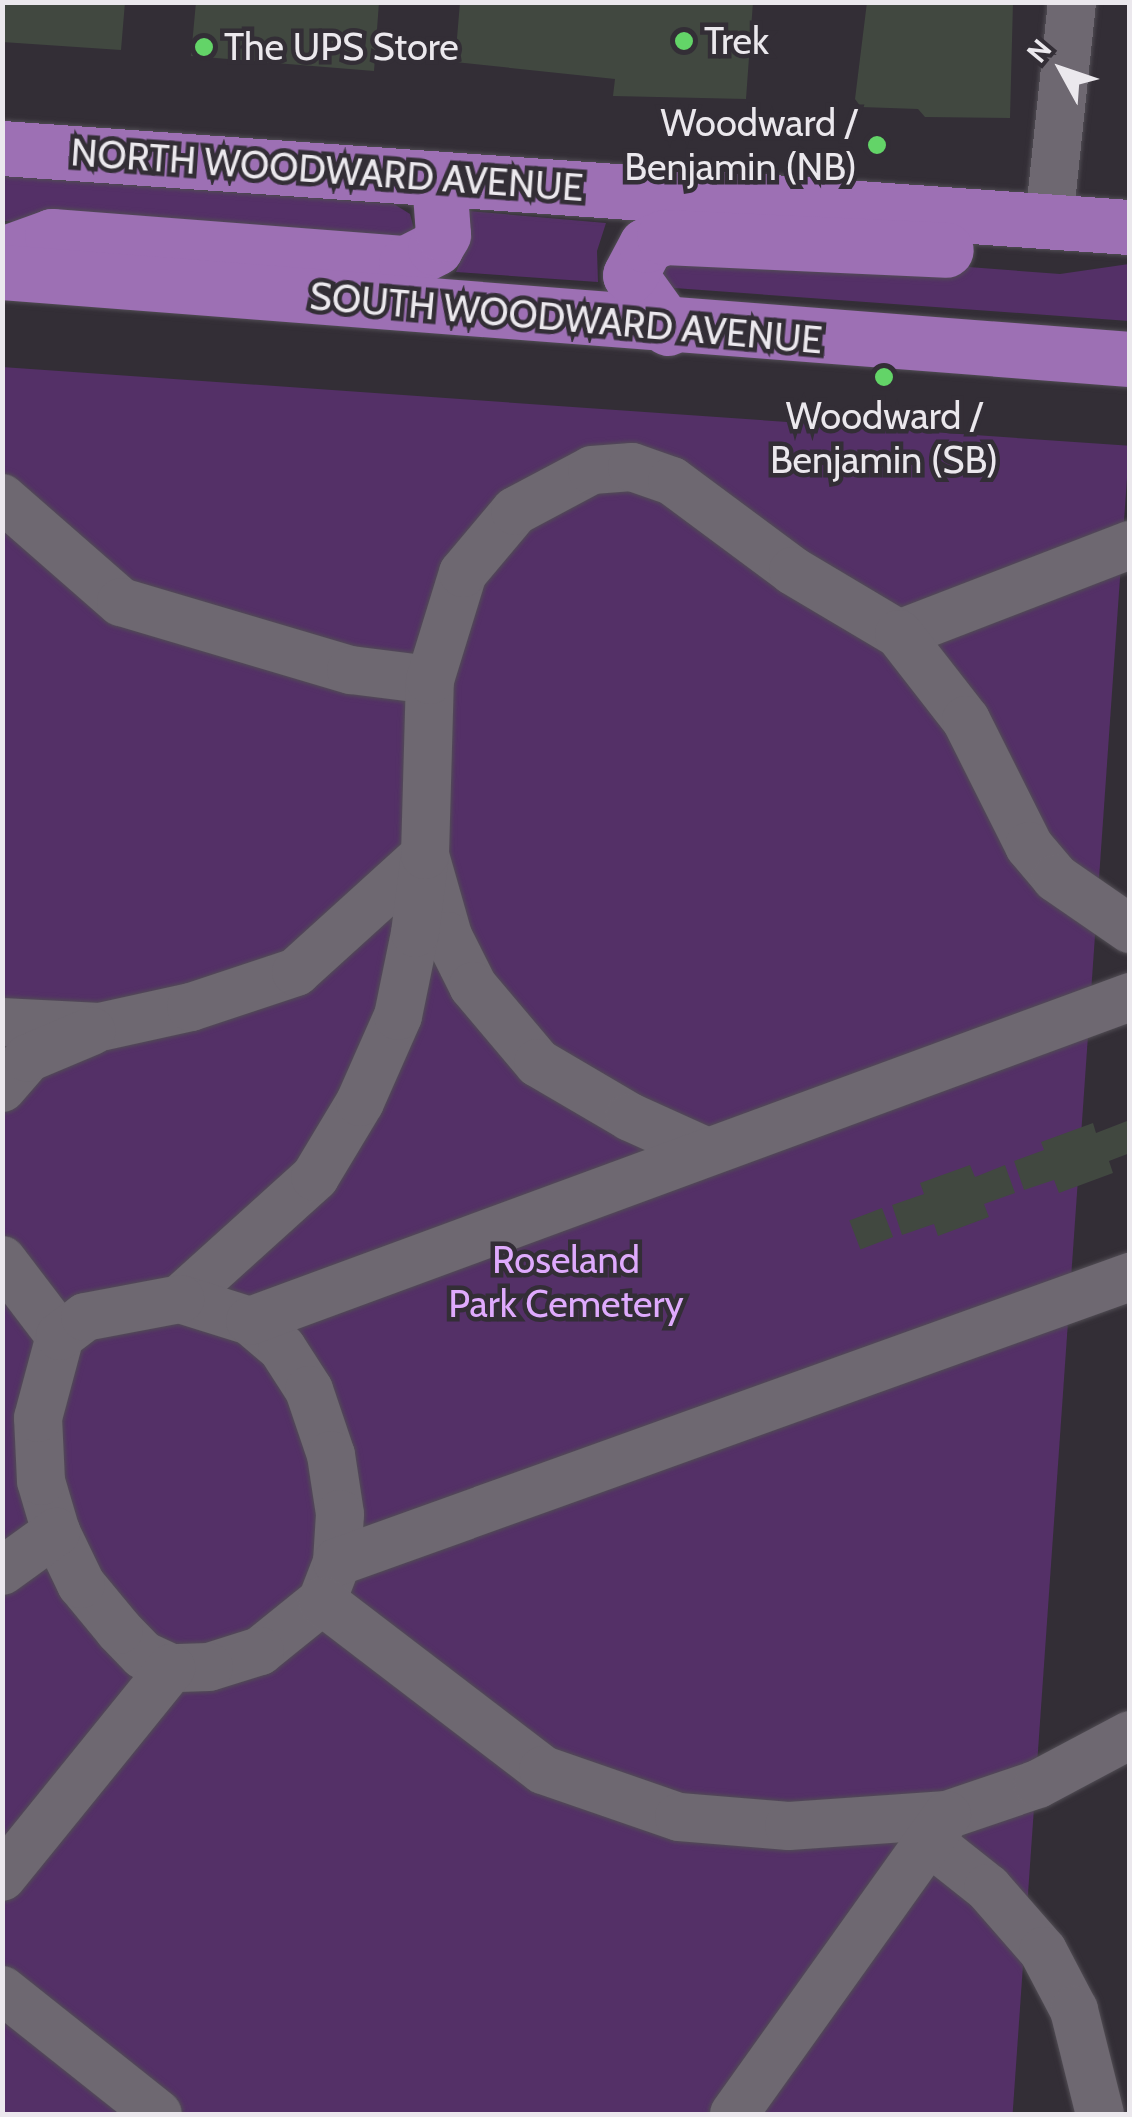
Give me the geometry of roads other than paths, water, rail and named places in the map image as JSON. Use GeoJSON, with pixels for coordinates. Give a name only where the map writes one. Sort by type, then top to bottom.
{"type":"FeatureCollection","features":[{"type":"Feature","properties":{"kind":"main road","name":"NORTH WOODWARD AVENUE"},"geometry":{"type":"LineString","coordinates":[[2,148],[1130,228]]}},
{"type":"Feature","properties":{"kind":"main road"},"geometry":{"type":"LineString","coordinates":[[2,254],[52,236],[406,263],[434,248],[443,234],[439,180]]}},
{"type":"Feature","properties":{"kind":"main road"},"geometry":{"type":"LineString","coordinates":[[668,328],[630,275],[646,245],[664,237],[962,251],[1048,221]]}},
{"type":"Feature","properties":{"kind":"main road","name":"SOUTH WOODWARD AVENUE"},"geometry":{"type":"LineString","coordinates":[[2,272],[668,328],[1130,358]]}},
{"type":"Feature","properties":{"kind":"street"},"geometry":{"type":"LineString","coordinates":[[1048,221],[1072,2]]}},
{"type":"Feature","properties":{"kind":"street"},"geometry":{"type":"LineString","coordinates":[[1130,930],[1056,878],[1029,846],[966,720],[899,634],[793,571],[672,481],[632,467],[592,470],[552,486],[486,538],[463,573],[430,680],[425,855],[398,1016],[360,1102],[314,1177],[180,1298],[86,1318],[60,1336],[38,1418],[41,1481],[56,1532],[81,1584],[118,1630],[143,1655],[171,1668],[209,1668],[260,1651],[330,1582],[1130,1277]]}},
{"type":"Feature","properties":{"kind":"street"},"geometry":{"type":"LineString","coordinates":[[2,498],[121,602],[352,670],[430,680]]}},
{"type":"Feature","properties":{"kind":"street"},"geometry":{"type":"LineString","coordinates":[[899,634],[1130,546]]}},
{"type":"Feature","properties":{"kind":"street"},"geometry":{"type":"LineString","coordinates":[[2,1088],[28,1058],[100,1027],[191,1007],[296,972],[425,855]]}},
{"type":"Feature","properties":{"kind":"street"},"geometry":{"type":"LineString","coordinates":[[425,855],[448,936],[473,986],[518,1041],[574,1087],[702,1150]]}},
{"type":"Feature","properties":{"kind":"street"},"geometry":{"type":"LineString","coordinates":[[250,1321],[702,1150],[1130,998]]}},
{"type":"Feature","properties":{"kind":"street"},"geometry":{"type":"LineString","coordinates":[[2,1022],[100,1027]]}},
{"type":"Feature","properties":{"kind":"street"},"geometry":{"type":"LineString","coordinates":[[2,1260],[60,1336]]}},
{"type":"Feature","properties":{"kind":"street"},"geometry":{"type":"LineString","coordinates":[[180,1298],[250,1321],[282,1348],[309,1390],[331,1454],[340,1514],[330,1582]]}},
{"type":"Feature","properties":{"kind":"street"},"geometry":{"type":"LineString","coordinates":[[2,1571],[56,1532]]}},
{"type":"Feature","properties":{"kind":"street"},"geometry":{"type":"LineString","coordinates":[[330,1582],[500,1743],[543,1770],[626,1803],[735,1826],[889,1824],[938,1828],[1038,1784],[1130,1736]]}},
{"type":"Feature","properties":{"kind":"street"},"geometry":{"type":"LineString","coordinates":[[2,1877],[171,1668]]}},
{"type":"Feature","properties":{"kind":"street"},"geometry":{"type":"LineString","coordinates":[[734,2114],[938,1828]]}},
{"type":"Feature","properties":{"kind":"street"},"geometry":{"type":"LineString","coordinates":[[938,1828],[1043,1951],[1074,2010],[1100,2114]]}},
{"type":"Feature","properties":{"kind":"street"},"geometry":{"type":"LineString","coordinates":[[2,1990],[158,2114]]}},
{"type":"Feature","properties":{"kind":"place","name":"Trek"},"geometry":{"type":"Point","coordinates":[684,41]}},
{"type":"Feature","properties":{"kind":"place","name":"The UPS Store"},"geometry":{"type":"Point","coordinates":[204,47]}},
{"type":"Feature","properties":{"kind":"place","name":"Woodward / Benjamin (NB)"},"geometry":{"type":"Point","coordinates":[877,145]}},
{"type":"Feature","properties":{"kind":"place","name":"Woodward / Benjamin (SB)"},"geometry":{"type":"Point","coordinates":[884,377]}},
{"type":"Feature","properties":{"kind":"park label","name":"Roseland Park Cemetery"},"geometry":{"type":"Point","coordinates":[566,1282]}}]}
